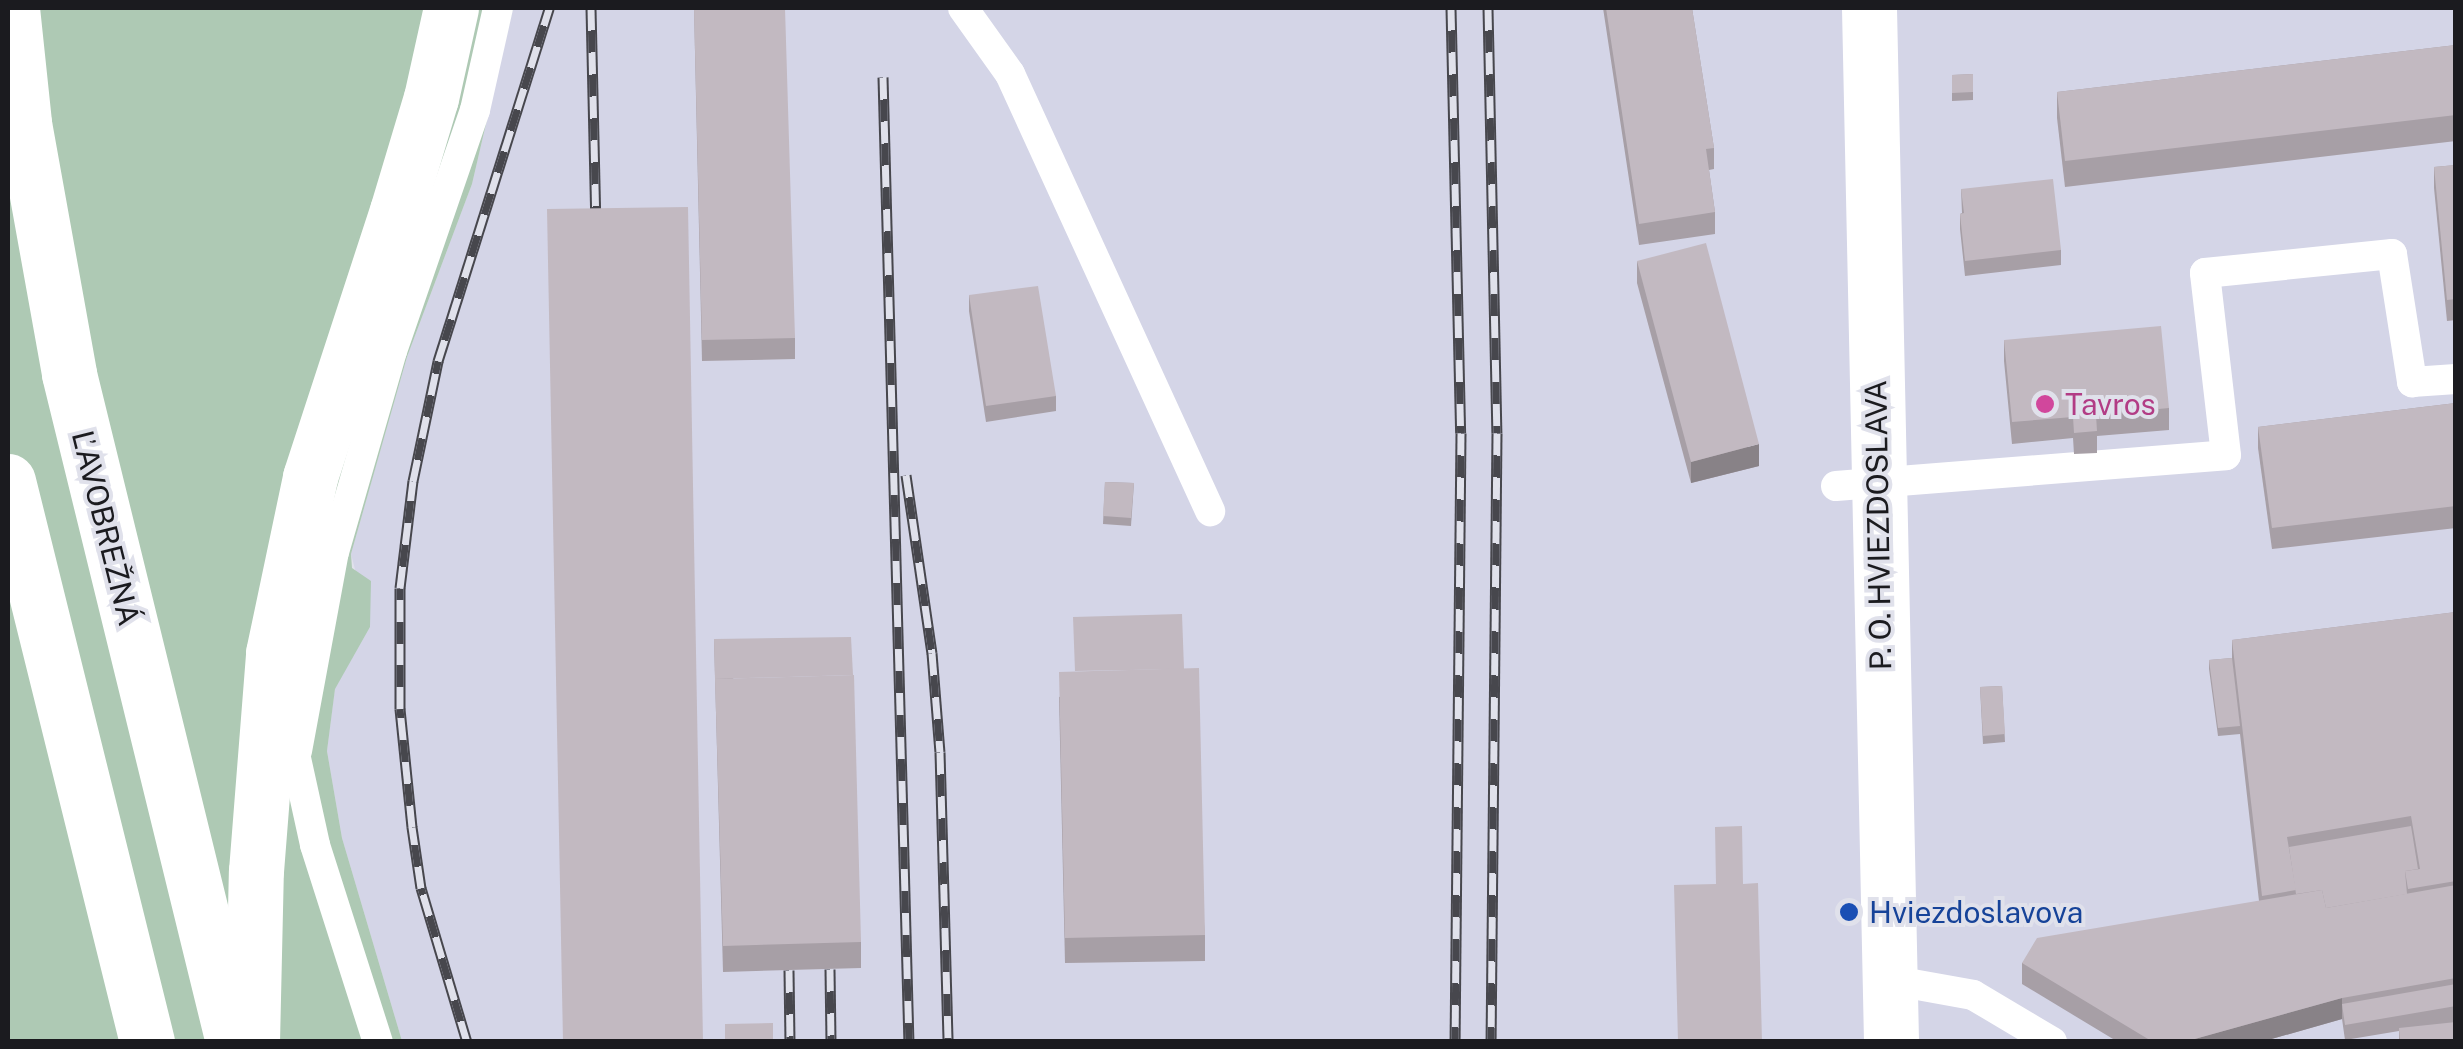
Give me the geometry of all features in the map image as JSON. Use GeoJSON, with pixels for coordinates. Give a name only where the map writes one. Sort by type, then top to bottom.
{"type":"FeatureCollection","features":[{"type":"Feature","properties":{"kind":"main road","name":"ĽAVOBREŽNÁ"},"geometry":{"type":"LineString","coordinates":[[12,8],[24,123],[69,374],[233,1042]]}},
{"type":"Feature","properties":{"kind":"main road"},"geometry":{"type":"LineString","coordinates":[[252,1042],[256,870],[273,653],[310,477],[398,211],[431,98],[451,8]]}},
{"type":"Feature","properties":{"kind":"main road","name":"P. O. HVIEZDOSLAVA"},"geometry":{"type":"LineString","coordinates":[[1868,8],[1857,486],[1890,980],[1890,1042]]}},
{"type":"Feature","properties":{"kind":"main road"},"geometry":{"type":"LineString","coordinates":[[8,481],[147,1042]]}},
{"type":"Feature","properties":{"kind":"lane"},"geometry":{"type":"LineString","coordinates":[[378,1042],[315,845],[295,746],[334,552],[392,351],[475,110],[498,8]]}},
{"type":"Feature","properties":{"kind":"lane"},"geometry":{"type":"LineString","coordinates":[[963,8],[1018,91],[1210,511]]}},
{"type":"Feature","properties":{"kind":"lane"},"geometry":{"type":"LineString","coordinates":[[1857,486],[2226,455],[2205,273],[2392,254],[2412,382],[2456,378]]}},
{"type":"Feature","properties":{"kind":"lane"},"geometry":{"type":"LineString","coordinates":[[1890,980],[1973,995],[2052,1042]]}},
{"type":"Feature","properties":{"kind":"shaded area"},"geometry":{"type":"Polygon","coordinates":[[[513,8],[2455,8],[2455,1041],[402,1041],[342,838],[327,751],[335,688],[370,627],[351,554],[407,357],[472,184],[513,8]]]}},
{"type":"Feature","properties":{"kind":"green space"},"geometry":{"type":"Polygon","coordinates":[[[8,8],[513,8],[472,184],[407,357],[351,554],[352,568],[371,581],[370,627],[335,689],[327,751],[342,838],[402,1041],[8,1041],[8,8]]]}},
{"type":"Feature","properties":{"kind":"building"},"geometry":{"type":"Polygon","coordinates":[[[694,8],[785,8],[795,338],[702,340],[694,8]]]}},
{"type":"Feature","properties":{"kind":"building"},"geometry":{"type":"Polygon","coordinates":[[[1606,8],[1692,8],[1714,148],[1706,149],[1715,212],[1639,224],[1606,8]]]}},
{"type":"Feature","properties":{"kind":"building"},"geometry":{"type":"Polygon","coordinates":[[[2456,45],[2456,115],[2065,161],[2057,92],[2456,45]]]}},
{"type":"Feature","properties":{"kind":"building"},"geometry":{"type":"Polygon","coordinates":[[[1973,74],[1973,92],[1952,93],[1952,75],[1973,74]]]}},
{"type":"Feature","properties":{"kind":"building"},"geometry":{"type":"Polygon","coordinates":[[[2456,165],[2456,299],[2447,300],[2434,167],[2456,165]]]}},
{"type":"Feature","properties":{"kind":"building"},"geometry":{"type":"Polygon","coordinates":[[[2053,179],[2061,250],[1965,261],[1961,189],[2053,179]]]}},
{"type":"Feature","properties":{"kind":"building"},"geometry":{"type":"Polygon","coordinates":[[[688,207],[703,1042],[563,1042],[547,209],[688,207]]]}},
{"type":"Feature","properties":{"kind":"building"},"geometry":{"type":"Polygon","coordinates":[[[1706,243],[1759,444],[1691,462],[1637,261],[1706,243]]]}},
{"type":"Feature","properties":{"kind":"building"},"geometry":{"type":"Polygon","coordinates":[[[1038,286],[1056,396],[986,406],[969,295],[1038,286]]]}},
{"type":"Feature","properties":{"kind":"building"},"geometry":{"type":"Polygon","coordinates":[[[2161,326],[2169,408],[2096,415],[2097,431],[2074,433],[2073,417],[2012,422],[2004,340],[2161,326]]]}},
{"type":"Feature","properties":{"kind":"building"},"geometry":{"type":"Polygon","coordinates":[[[2456,403],[2456,506],[2272,528],[2258,427],[2456,403]]]}},
{"type":"Feature","properties":{"kind":"building"},"geometry":{"type":"Polygon","coordinates":[[[1105,482],[1134,483],[1131,518],[1103,516],[1105,482]]]}},
{"type":"Feature","properties":{"kind":"building"},"geometry":{"type":"Polygon","coordinates":[[[2456,612],[2456,881],[2408,889],[2405,871],[2420,869],[2411,816],[2287,837],[2296,890],[2262,896],[2232,640],[2456,612]]]}},
{"type":"Feature","properties":{"kind":"building"},"geometry":{"type":"Polygon","coordinates":[[[1182,614],[1184,669],[1075,671],[1073,617],[1182,614]]]}},
{"type":"Feature","properties":{"kind":"building"},"geometry":{"type":"Polygon","coordinates":[[[851,637],[853,675],[715,679],[714,639],[851,637]]]}},
{"type":"Feature","properties":{"kind":"building"},"geometry":{"type":"Polygon","coordinates":[[[2232,658],[2240,726],[2218,728],[2209,660],[2232,658]]]}},
{"type":"Feature","properties":{"kind":"building"},"geometry":{"type":"Polygon","coordinates":[[[1199,668],[1205,935],[1065,938],[1059,672],[1199,668]]]}},
{"type":"Feature","properties":{"kind":"building"},"geometry":{"type":"Polygon","coordinates":[[[854,675],[861,942],[723,946],[715,679],[854,675]]]}},
{"type":"Feature","properties":{"kind":"building"},"geometry":{"type":"Polygon","coordinates":[[[2002,686],[2005,734],[1983,736],[1980,687],[2002,686]]]}},
{"type":"Feature","properties":{"kind":"building"},"geometry":{"type":"Polygon","coordinates":[[[1742,826],[1743,884],[1758,883],[1762,1042],[1678,1042],[1674,885],[1716,884],[1715,827],[1742,826]]]}},
{"type":"Feature","properties":{"kind":"building"},"geometry":{"type":"Polygon","coordinates":[[[2411,826],[2418,869],[2405,871],[2407,894],[2326,908],[2322,890],[2296,894],[2289,847],[2411,826]]]}},
{"type":"Feature","properties":{"kind":"building"},"geometry":{"type":"Polygon","coordinates":[[[2456,885],[2456,978],[2342,998],[2184,1042],[2153,1042],[2022,963],[2037,938],[2322,890],[2326,908],[2456,885]]]}},
{"type":"Feature","properties":{"kind":"building"},"geometry":{"type":"Polygon","coordinates":[[[2456,984],[2456,1006],[2345,1025],[2342,1004],[2456,984]]]}},
{"type":"Feature","properties":{"kind":"building"},"geometry":{"type":"Polygon","coordinates":[[[2456,1022],[2456,1042],[2400,1042],[2399,1028],[2456,1022]]]}},
{"type":"Feature","properties":{"kind":"building"},"geometry":{"type":"Polygon","coordinates":[[[773,1023],[773,1042],[725,1042],[725,1024],[773,1023]]]}},
{"type":"Feature","properties":{"kind":"railway"},"geometry":{"type":"LineString","coordinates":[[467,1042],[421,888],[400,709],[400,588],[413,481],[438,361],[549,8]]}},
{"type":"Feature","properties":{"kind":"railway"},"geometry":{"type":"LineString","coordinates":[[591,8],[596,234]]}},
{"type":"Feature","properties":{"kind":"railway"},"geometry":{"type":"LineString","coordinates":[[1451,8],[1461,433],[1455,1042]]}},
{"type":"Feature","properties":{"kind":"railway"},"geometry":{"type":"LineString","coordinates":[[1488,8],[1497,433],[1491,1042]]}},
{"type":"Feature","properties":{"kind":"railway"},"geometry":{"type":"LineString","coordinates":[[883,77],[909,1042]]}},
{"type":"Feature","properties":{"kind":"railway"},"geometry":{"type":"LineString","coordinates":[[906,475],[932,653],[940,752],[948,1042]]}},
{"type":"Feature","properties":{"kind":"railway"},"geometry":{"type":"LineString","coordinates":[[830,969],[831,1042]]}},
{"type":"Feature","properties":{"kind":"railway"},"geometry":{"type":"LineString","coordinates":[[789,970],[790,1042]]}},
{"type":"Feature","properties":{"kind":"place","name":"Tavros"},"geometry":{"type":"Point","coordinates":[2045,404]}},
{"type":"Feature","properties":{"kind":"place","name":"Hviezdoslavova"},"geometry":{"type":"Point","coordinates":[1849,912]}}]}
